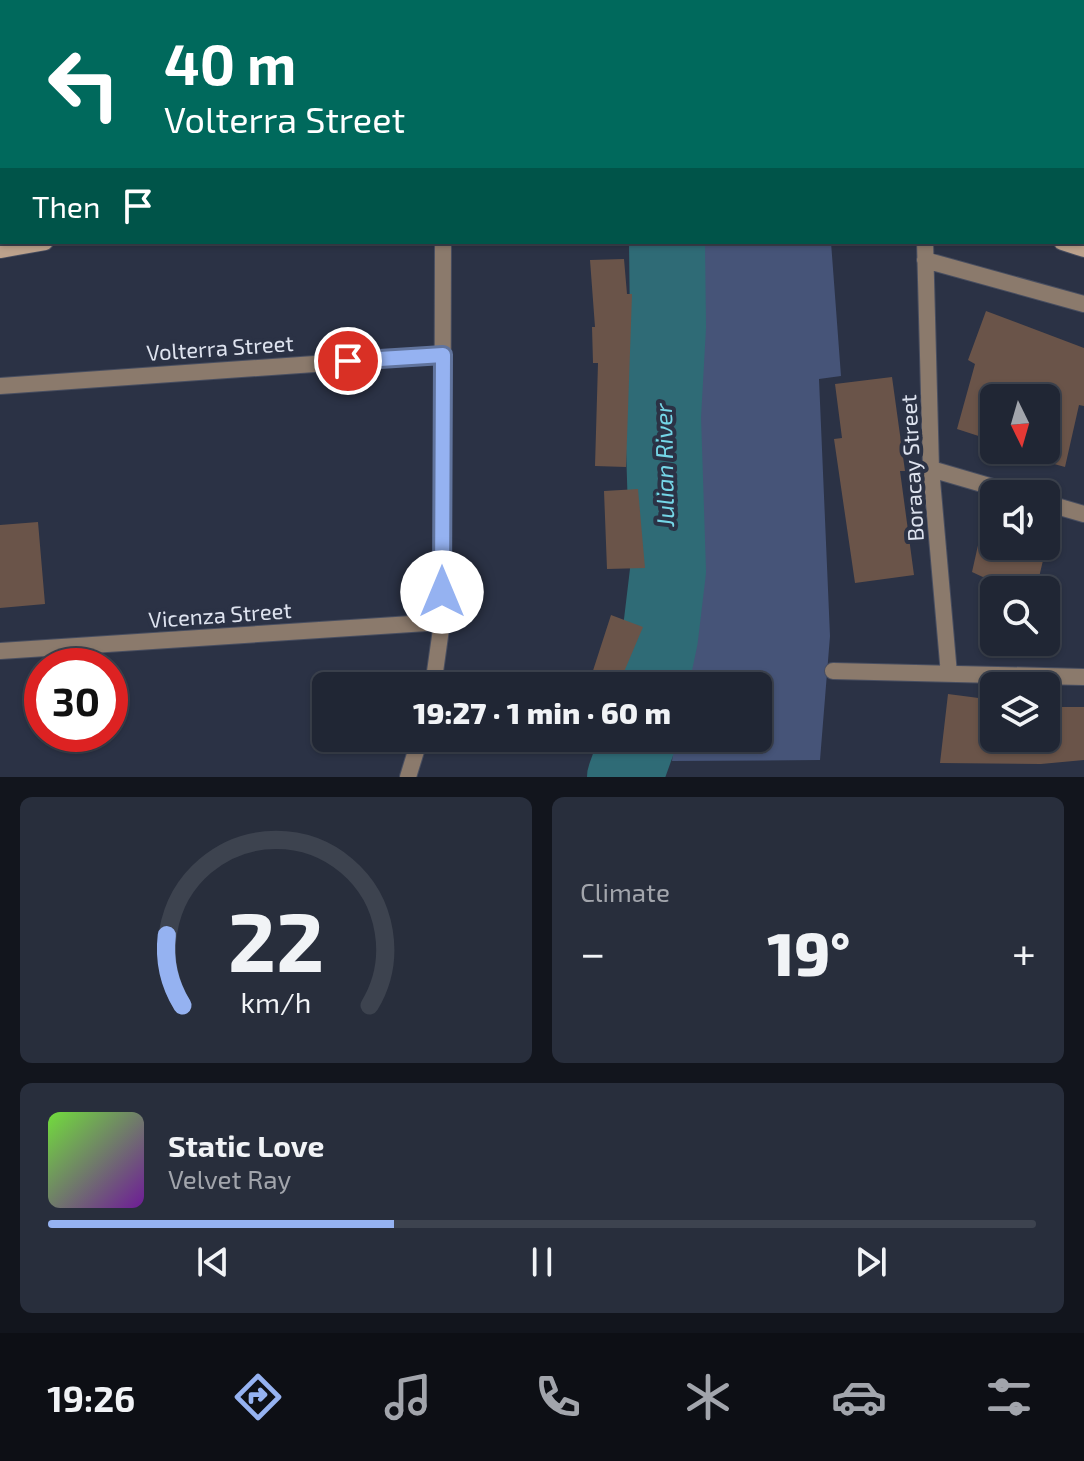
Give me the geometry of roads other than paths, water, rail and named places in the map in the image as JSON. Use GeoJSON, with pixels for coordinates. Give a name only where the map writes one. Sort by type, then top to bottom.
{"type":"FeatureCollection","features":[{"type":"Feature","properties":{"kind":"main road"},"geometry":{"type":"LineString","coordinates":[[0,250],[34,244]]}},
{"type":"Feature","properties":{"kind":"street"},"geometry":{"type":"LineString","coordinates":[[435,672],[442,622],[443,244]]}},
{"type":"Feature","properties":{"kind":"street","name":"Boracay Street"},"geometry":{"type":"LineString","coordinates":[[925,244],[931,469],[949,674]]}},
{"type":"Feature","properties":{"kind":"street"},"geometry":{"type":"LineString","coordinates":[[925,260],[1084,304]]}},
{"type":"Feature","properties":{"kind":"street","name":"Volterra Street"},"geometry":{"type":"LineString","coordinates":[[0,386],[443,355]]}},
{"type":"Feature","properties":{"kind":"street"},"geometry":{"type":"LineString","coordinates":[[931,469],[980,483]]}},
{"type":"Feature","properties":{"kind":"street"},"geometry":{"type":"LineString","coordinates":[[1060,507],[1084,514]]}},
{"type":"Feature","properties":{"kind":"street","name":"Vicenza Street"},"geometry":{"type":"LineString","coordinates":[[0,651],[442,622]]}},
{"type":"Feature","properties":{"kind":"street"},"geometry":{"type":"LineString","coordinates":[[833,671],[1084,677]]}},
{"type":"Feature","properties":{"kind":"street"},"geometry":{"type":"LineString","coordinates":[[408,777],[416,752]]}},
{"type":"Feature","properties":{"kind":"water"},"geometry":{"type":"Polygon","coordinates":[[[634,244],[700,244],[694,464],[641,469],[634,244]]]}},
{"type":"Feature","properties":{"kind":"waterway","name":"Julian River"},"geometry":{"type":"LineString","coordinates":[[653,672],[668,571],[663,417],[668,327],[667,244]]}},
{"type":"Feature","properties":{"kind":"waterway","name":"Julian River"},"geometry":{"type":"LineString","coordinates":[[625,777],[634,752]]}}]}
